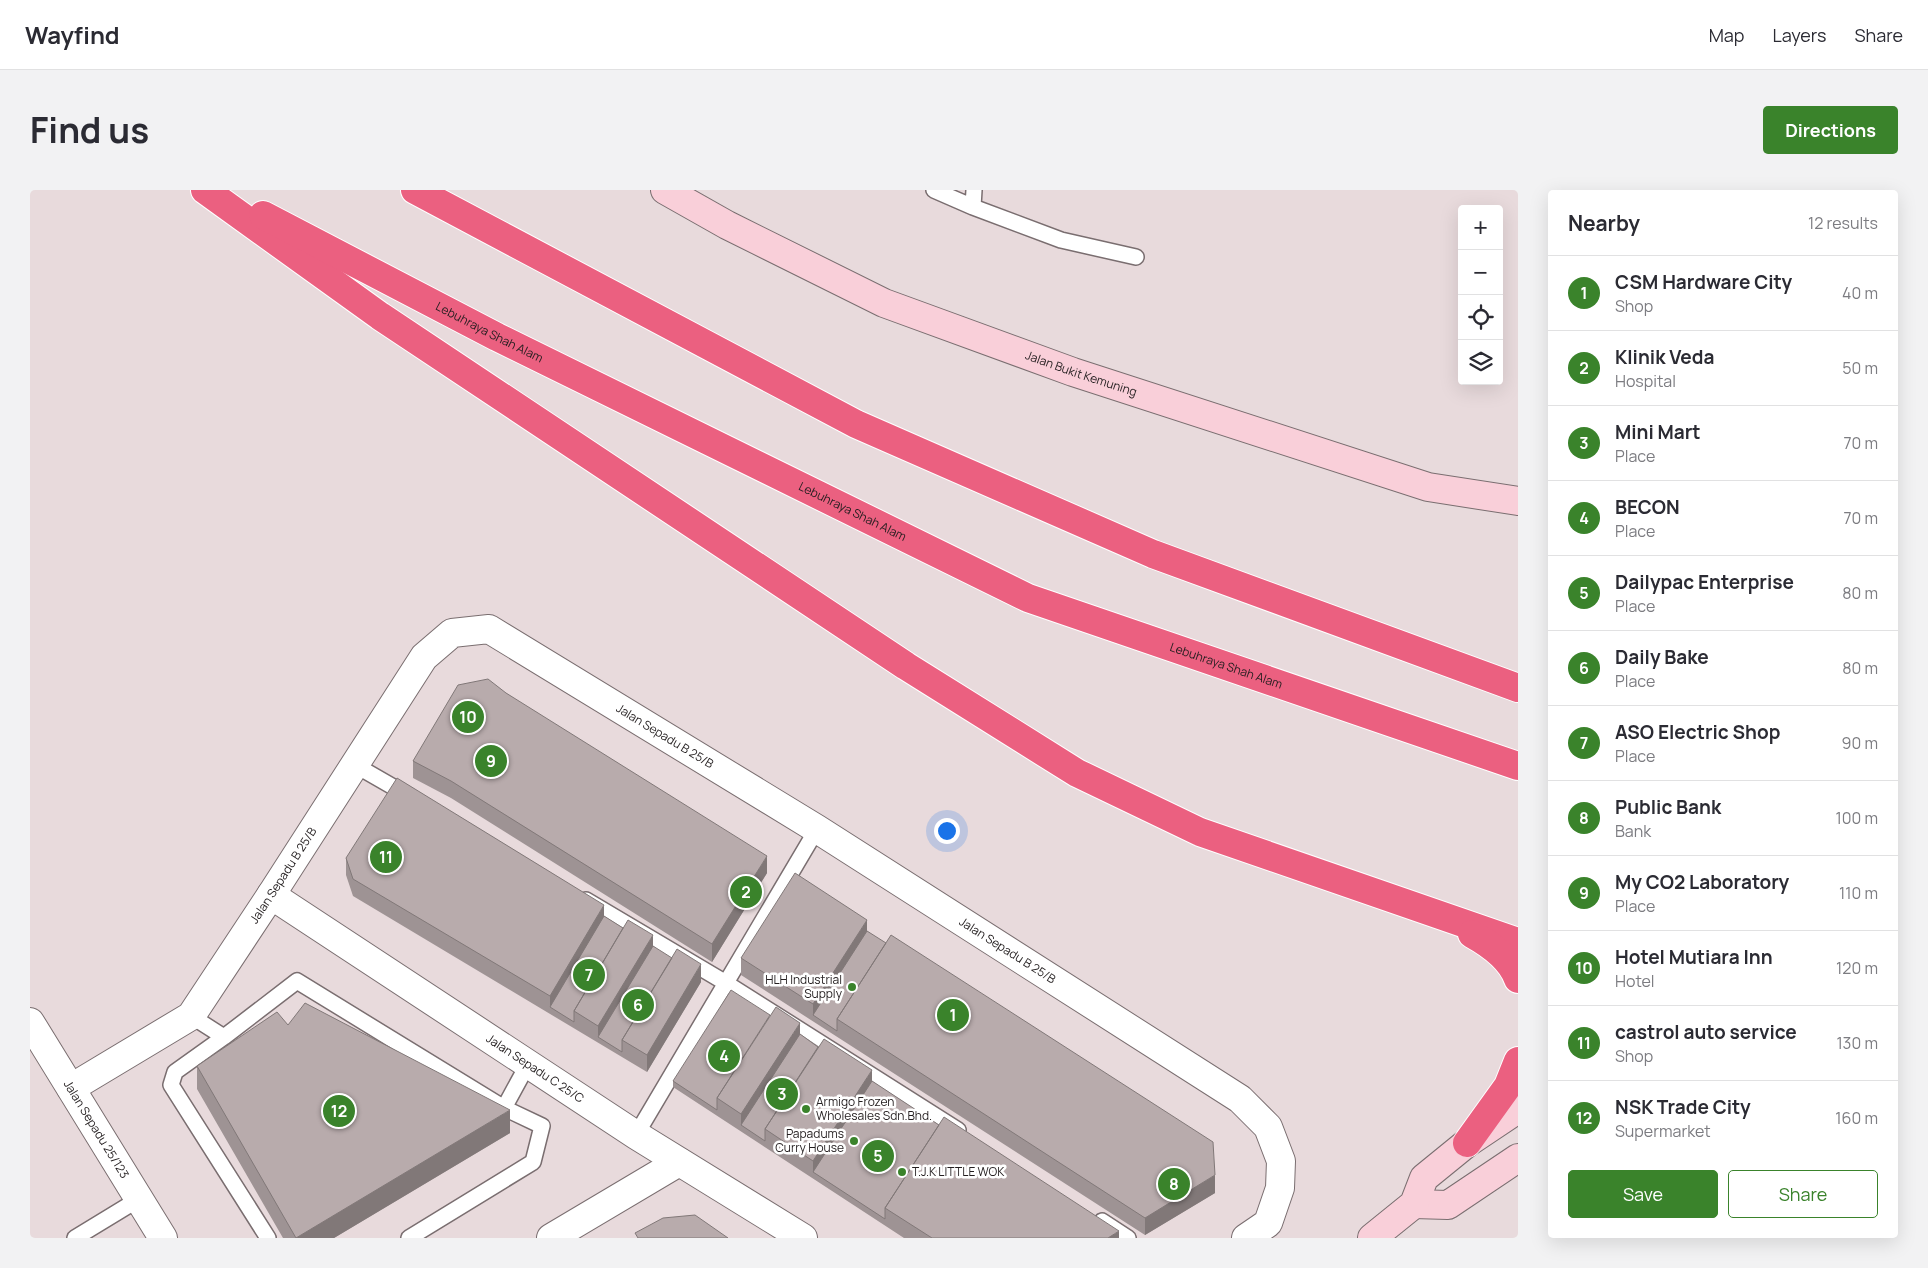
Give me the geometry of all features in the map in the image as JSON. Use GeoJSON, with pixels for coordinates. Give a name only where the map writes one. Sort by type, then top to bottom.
{"type":"FeatureCollection","features":[{"type":"Feature","properties":{"kind":"highway"},"geometry":{"type":"LineString","coordinates":[[205,190],[388,322],[906,666],[1076,773],[1200,832],[1518,942]]}},
{"type":"Feature","properties":{"kind":"highway","name":"Lebuhraya Shah Alam"},"geometry":{"type":"LineString","coordinates":[[216,190],[496,337],[1028,598],[1518,766]]}},
{"type":"Feature","properties":{"kind":"highway"},"geometry":{"type":"LineString","coordinates":[[415,190],[856,424],[1153,554],[1489,679],[1518,688]]}},
{"type":"Feature","properties":{"kind":"highway"},"geometry":{"type":"LineString","coordinates":[[1440,916],[1493,946],[1518,979]]}},
{"type":"Feature","properties":{"kind":"highway"},"geometry":{"type":"LineString","coordinates":[[1467,1143],[1508,1086],[1518,1061]]}},
{"type":"Feature","properties":{"kind":"main road","name":"Jalan Bukit Kemuning"},"geometry":{"type":"LineString","coordinates":[[664,190],[727,225],[884,304],[1073,372],[1428,487],[1518,501]]}},
{"type":"Feature","properties":{"kind":"main road"},"geometry":{"type":"LineString","coordinates":[[1372,1238],[1414,1204],[1424,1178],[1467,1143],[1518,1108]]}},
{"type":"Feature","properties":{"kind":"main road"},"geometry":{"type":"LineString","coordinates":[[1414,1204],[1448,1205],[1518,1158]]}},
{"type":"Feature","properties":{"kind":"street","name":"Jalan Sepadu B 25/B"},"geometry":{"type":"LineString","coordinates":[[71,1088],[190,1016],[271,895],[424,657],[452,633],[489,629],[817,829],[1240,1099],[1268,1127],[1281,1161],[1280,1188],[1268,1223],[1246,1238]]}},
{"type":"Feature","properties":{"kind":"street","name":"Jalan Sepadu C 25/C"},"geometry":{"type":"LineString","coordinates":[[271,895],[636,1135],[803,1238]]}},
{"type":"Feature","properties":{"kind":"street","name":"Jalan Sepadu 25/123"},"geometry":{"type":"LineString","coordinates":[[30,1022],[163,1238]]}},
{"type":"Feature","properties":{"kind":"street"},"geometry":{"type":"LineString","coordinates":[[551,1238],[678,1162]]}},
{"type":"Feature","properties":{"kind":"lane"},"geometry":{"type":"LineString","coordinates":[[934,190],[973,207],[1061,240],[1136,257]]}},
{"type":"Feature","properties":{"kind":"lane"},"geometry":{"type":"LineString","coordinates":[[973,207],[974,190]]}},
{"type":"Feature","properties":{"kind":"lane"},"geometry":{"type":"LineString","coordinates":[[355,765],[422,804]]}},
{"type":"Feature","properties":{"kind":"lane"},"geometry":{"type":"LineString","coordinates":[[636,1135],[817,829]]}},
{"type":"Feature","properties":{"kind":"lane"},"geometry":{"type":"LineString","coordinates":[[574,894],[726,983],[969,1137]]}},
{"type":"Feature","properties":{"kind":"lane"},"geometry":{"type":"LineString","coordinates":[[268,1238],[171,1085],[175,1072],[297,981],[504,1108],[542,1126],[533,1162],[409,1238]]}},
{"type":"Feature","properties":{"kind":"lane"},"geometry":{"type":"LineString","coordinates":[[190,1016],[224,1037]]}},
{"type":"Feature","properties":{"kind":"lane"},"geometry":{"type":"LineString","coordinates":[[504,1108],[528,1064]]}},
{"type":"Feature","properties":{"kind":"lane"},"geometry":{"type":"LineString","coordinates":[[81,1236],[139,1199]]}},
{"type":"Feature","properties":{"kind":"lane"},"geometry":{"type":"LineString","coordinates":[[1086,1211],[1128,1238]]}},
{"type":"Feature","properties":{"kind":"building"},"geometry":{"type":"Polygon","coordinates":[[[488,679],[506,693],[767,856],[712,944],[451,781],[413,761],[458,685],[488,679]]]}},
{"type":"Feature","properties":{"kind":"building"},"geometry":{"type":"Polygon","coordinates":[[[397,778],[604,905],[550,996],[353,879],[346,858],[397,778]]]}},
{"type":"Feature","properties":{"kind":"building"},"geometry":{"type":"Polygon","coordinates":[[[795,873],[867,920],[813,1004],[741,958],[795,873]]]}},
{"type":"Feature","properties":{"kind":"building"},"geometry":{"type":"Polygon","coordinates":[[[604,916],[623,928],[574,1011],[574,1022],[550,1007],[604,916]]]}},
{"type":"Feature","properties":{"kind":"building"},"geometry":{"type":"Polygon","coordinates":[[[628,920],[653,935],[598,1026],[574,1011],[628,920]]]}},
{"type":"Feature","properties":{"kind":"building","name":"HLH Industrial Supply"},"geometry":{"type":"Polygon","coordinates":[[[867,931],[886,943],[837,1019],[837,1031],[813,1015],[867,931]]]}},
{"type":"Feature","properties":{"kind":"building"},"geometry":{"type":"Polygon","coordinates":[[[891,935],[1213,1142],[1215,1175],[1145,1218],[837,1019],[891,935]]]}},
{"type":"Feature","properties":{"kind":"building"},"geometry":{"type":"Polygon","coordinates":[[[653,946],[672,958],[622,1040],[622,1052],[598,1037],[653,946]]]}},
{"type":"Feature","properties":{"kind":"building"},"geometry":{"type":"Polygon","coordinates":[[[677,949],[701,964],[647,1055],[622,1040],[677,949]]]}},
{"type":"Feature","properties":{"kind":"building"},"geometry":{"type":"Polygon","coordinates":[[[731,990],[770,1015],[717,1098],[717,1110],[673,1081],[731,990]]]}},
{"type":"Feature","properties":{"kind":"building"},"geometry":{"type":"Polygon","coordinates":[[[305,1003],[510,1110],[296,1238],[197,1066],[277,1012],[288,1025],[305,1003]]]}},
{"type":"Feature","properties":{"kind":"building"},"geometry":{"type":"Polygon","coordinates":[[[776,1007],[800,1023],[741,1114],[717,1098],[776,1007]]]}},
{"type":"Feature","properties":{"kind":"building"},"geometry":{"type":"Polygon","coordinates":[[[800,1034],[818,1047],[765,1129],[765,1141],[741,1125],[800,1034]]]}},
{"type":"Feature","properties":{"kind":"building"},"geometry":{"type":"Polygon","coordinates":[[[824,1039],[872,1070],[813,1161],[765,1129],[824,1039]]]}},
{"type":"Feature","properties":{"kind":"building"},"geometry":{"type":"Polygon","coordinates":[[[872,1081],[939,1125],[885,1208],[885,1219],[813,1172],[872,1081]]]}},
{"type":"Feature","properties":{"kind":"building"},"geometry":{"type":"Polygon","coordinates":[[[944,1117],[1119,1231],[1108,1238],[932,1238],[885,1208],[944,1117]]]}},
{"type":"Feature","properties":{"kind":"building"},"geometry":{"type":"Polygon","coordinates":[[[695,1215],[728,1238],[638,1238],[635,1233],[663,1218],[695,1215]]]}},
{"type":"Feature","properties":{"kind":"place","name":"Hotel Mutiara Inn"},"geometry":{"type":"Point","coordinates":[468,717]}},
{"type":"Feature","properties":{"kind":"place","name":"My CO2 Laboratory"},"geometry":{"type":"Point","coordinates":[491,761]}},
{"type":"Feature","properties":{"kind":"place","name":"castrol auto service"},"geometry":{"type":"Point","coordinates":[386,857]}},
{"type":"Feature","properties":{"kind":"place","name":"Klinik Veda"},"geometry":{"type":"Point","coordinates":[746,892]}},
{"type":"Feature","properties":{"kind":"place","name":"ASO Electric Shop"},"geometry":{"type":"Point","coordinates":[589,975]}},
{"type":"Feature","properties":{"kind":"place","name":"HLH Industrial Supply"},"geometry":{"type":"Point","coordinates":[852,987]}},
{"type":"Feature","properties":{"kind":"place","name":"Daily Bake"},"geometry":{"type":"Point","coordinates":[638,1005]}},
{"type":"Feature","properties":{"kind":"place","name":"CSM Hardware City"},"geometry":{"type":"Point","coordinates":[953,1015]}},
{"type":"Feature","properties":{"kind":"place","name":"BECON"},"geometry":{"type":"Point","coordinates":[724,1056]}},
{"type":"Feature","properties":{"kind":"place","name":"Mini Mart"},"geometry":{"type":"Point","coordinates":[782,1094]}},
{"type":"Feature","properties":{"kind":"place","name":"Armigo Frozen Wholesales Sdn.Bhd."},"geometry":{"type":"Point","coordinates":[806,1109]}},
{"type":"Feature","properties":{"kind":"place","name":"NSK Trade City"},"geometry":{"type":"Point","coordinates":[339,1111]}},
{"type":"Feature","properties":{"kind":"place","name":"Papadums Curry House"},"geometry":{"type":"Point","coordinates":[854,1141]}},
{"type":"Feature","properties":{"kind":"place","name":"Dailypac Enterprise"},"geometry":{"type":"Point","coordinates":[878,1156]}},
{"type":"Feature","properties":{"kind":"place","name":"T.J.K LITTLE WOK"},"geometry":{"type":"Point","coordinates":[902,1172]}},
{"type":"Feature","properties":{"kind":"place","name":"Public Bank"},"geometry":{"type":"Point","coordinates":[1174,1184]}}]}
